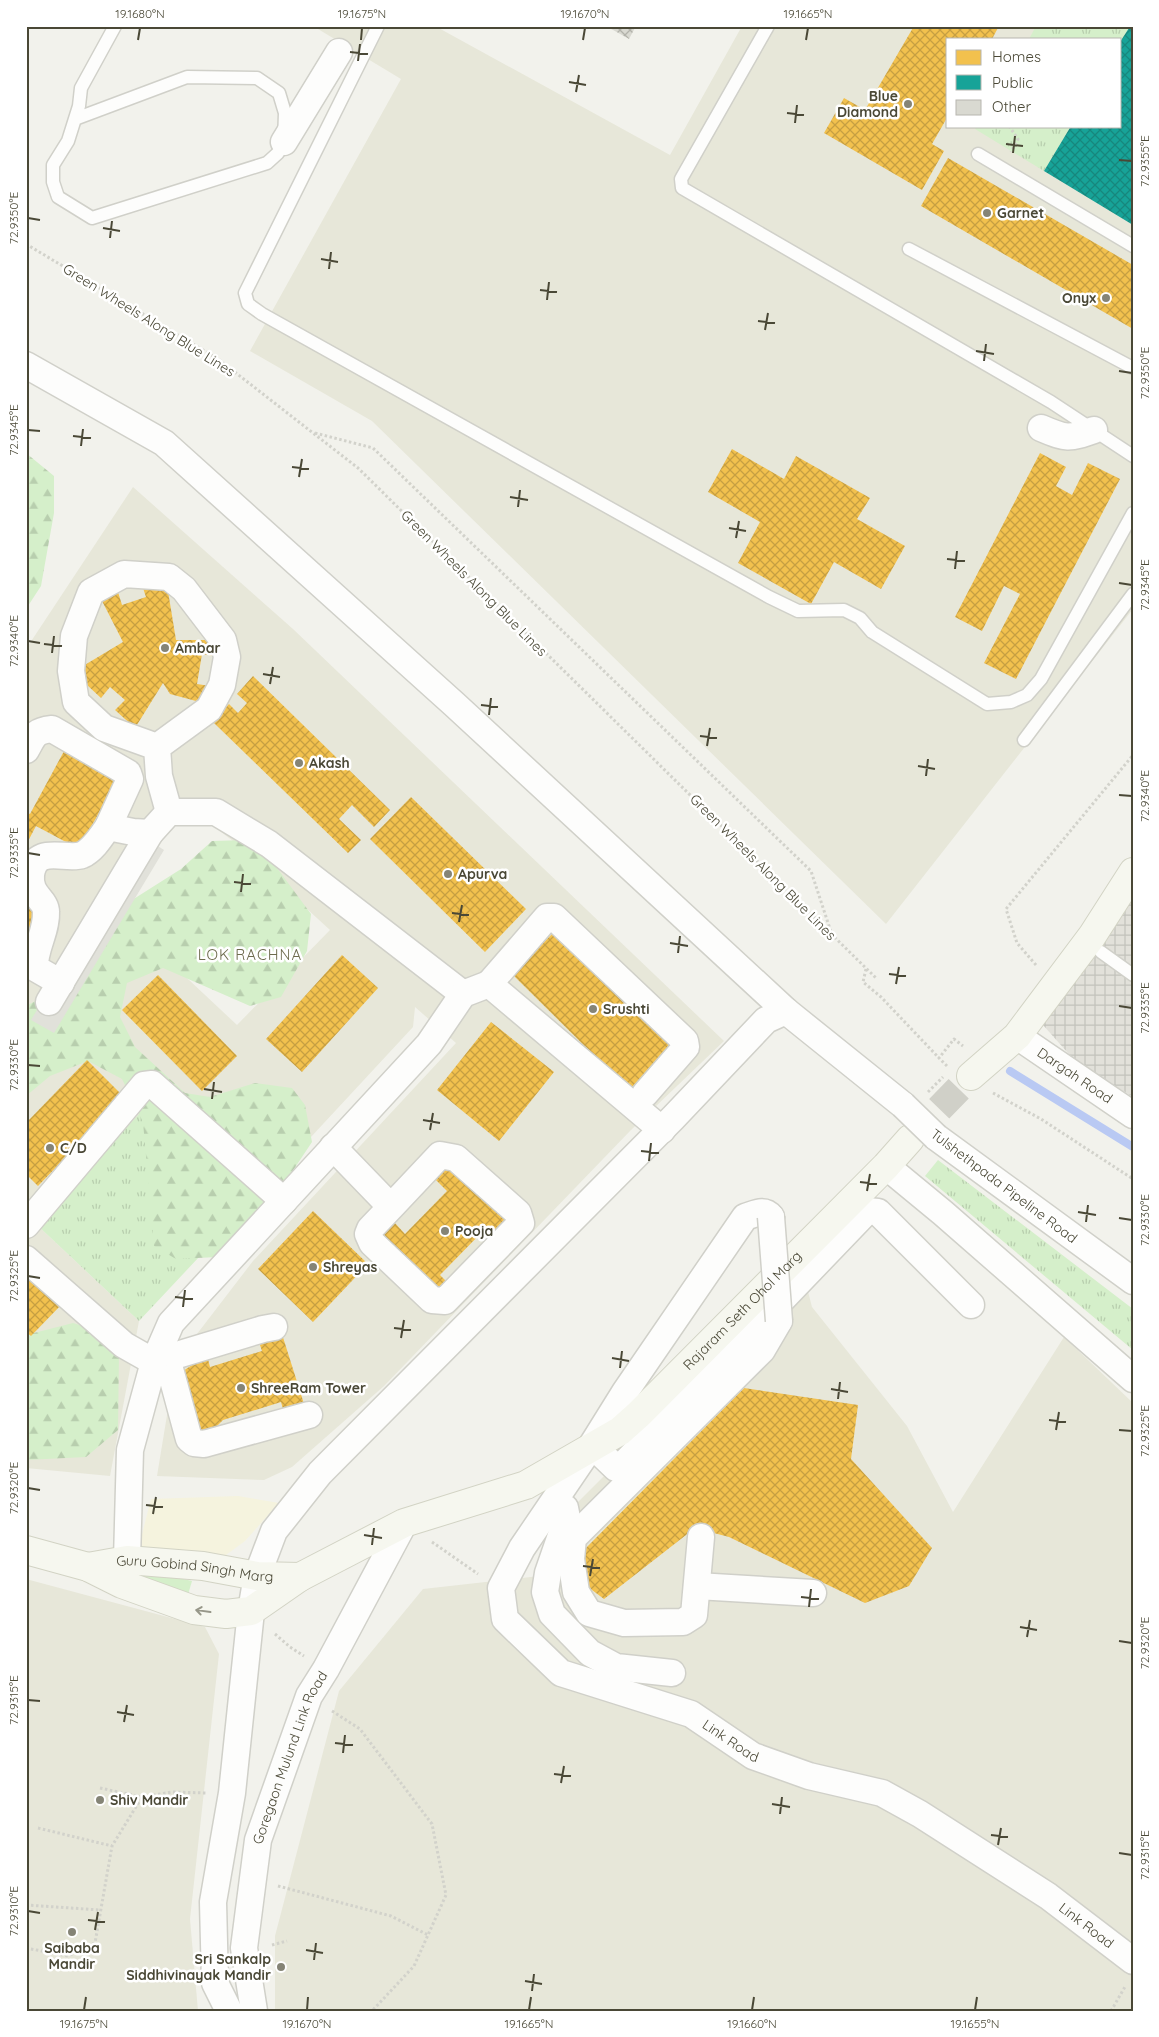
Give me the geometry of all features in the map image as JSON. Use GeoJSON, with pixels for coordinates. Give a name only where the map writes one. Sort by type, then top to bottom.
{"type":"FeatureCollection","features":[{"type":"Feature","properties":{"kind":"street"},"geometry":{"type":"LineString","coordinates":[[284,142],[338,52]]}},
{"type":"Feature","properties":{"kind":"street","name":"Tulshethpada Pipeline Road"},"geometry":{"type":"LineString","coordinates":[[26,365],[164,443],[439,690],[786,1011],[902,1105],[923,1138],[1133,1281]]}},
{"type":"Feature","properties":{"kind":"street"},"geometry":{"type":"LineString","coordinates":[[1041,428],[1057,435],[1072,438],[1094,430]]}},
{"type":"Feature","properties":{"kind":"street"},"geometry":{"type":"LineString","coordinates":[[124,574],[169,577],[184,589],[210,620],[223,640],[227,657],[222,685],[209,709],[157,747],[104,728],[76,702],[71,671],[74,636],[91,592],[124,574]]}},
{"type":"Feature","properties":{"kind":"street"},"geometry":{"type":"LineString","coordinates":[[26,750],[35,734],[42,730],[52,729],[128,773],[130,779],[108,827],[93,847],[81,855],[56,854],[40,858],[31,874],[32,890],[46,910],[46,926],[30,971],[55,992],[150,833],[169,812],[216,812],[269,844],[463,994]]}},
{"type":"Feature","properties":{"kind":"street"},"geometry":{"type":"LineString","coordinates":[[157,747],[159,776],[169,812]]}},
{"type":"Feature","properties":{"kind":"street"},"geometry":{"type":"LineString","coordinates":[[108,827],[150,833]]}},
{"type":"Feature","properties":{"kind":"street"},"geometry":{"type":"LineString","coordinates":[[981,1084],[1092,936],[1133,872]]}},
{"type":"Feature","properties":{"kind":"street"},"geometry":{"type":"LineString","coordinates":[[125,1572],[130,1450],[161,1360],[170,1324],[428,1044],[463,994],[489,984],[547,917],[554,917],[685,1041],[686,1047],[645,1094]]}},
{"type":"Feature","properties":{"kind":"street"},"geometry":{"type":"LineString","coordinates":[[489,984],[662,1130]]}},
{"type":"Feature","properties":{"kind":"street"},"geometry":{"type":"LineString","coordinates":[[229,2011],[215,1983],[213,1902],[232,1793],[251,1611],[257,1576],[274,1532],[320,1473],[662,1130],[766,1020],[786,1011]]}},
{"type":"Feature","properties":{"kind":"street","name":"Dargah Road"},"geometry":{"type":"LineString","coordinates":[[1017,1036],[1133,1115]]}},
{"type":"Feature","properties":{"kind":"street"},"geometry":{"type":"LineString","coordinates":[[26,1225],[144,1085],[152,1084],[284,1201]]}},
{"type":"Feature","properties":{"kind":"street","name":"Rajaram Seth Ohol Marg"},"geometry":{"type":"LineString","coordinates":[[404,1523],[526,1485],[592,1445],[620,1431],[640,1414],[886,1166],[923,1138]]}},
{"type":"Feature","properties":{"kind":"street"},"geometry":{"type":"LineString","coordinates":[[334,1146],[391,1207]]}},
{"type":"Feature","properties":{"kind":"street"},"geometry":{"type":"LineString","coordinates":[[440,1155],[456,1158],[518,1213],[521,1223],[445,1301],[438,1302],[432,1300],[372,1243],[368,1234],[370,1229],[391,1207],[440,1155]]}},
{"type":"Feature","properties":{"kind":"street"},"geometry":{"type":"LineString","coordinates":[[886,1166],[1133,1379]]}},
{"type":"Feature","properties":{"kind":"street"},"geometry":{"type":"LineString","coordinates":[[894,1228],[923,1196]]}},
{"type":"Feature","properties":{"kind":"street"},"geometry":{"type":"LineString","coordinates":[[501,1590],[522,1548],[592,1445],[619,1469],[863,1214],[871,1210],[878,1212],[971,1305]]}},
{"type":"Feature","properties":{"kind":"street","name":"Rajaram Seth Ohol Marg"},"geometry":{"type":"LineString","coordinates":[[592,1445],[625,1392],[746,1217],[763,1212],[768,1213],[771,1217],[779,1321],[762,1350],[573,1538],[571,1559],[576,1592],[589,1613],[624,1623],[683,1622],[694,1616],[697,1586]]}},
{"type":"Feature","properties":{"kind":"street"},"geometry":{"type":"LineString","coordinates":[[26,1259],[124,1345],[161,1360],[274,1327]]}},
{"type":"Feature","properties":{"kind":"street"},"geometry":{"type":"LineString","coordinates":[[161,1360],[189,1439],[194,1443],[204,1444],[309,1415]]}},
{"type":"Feature","properties":{"kind":"street"},"geometry":{"type":"LineString","coordinates":[[554,1503],[565,1508],[567,1518],[548,1573],[545,1592],[552,1614],[590,1653],[616,1667],[672,1673]]}},
{"type":"Feature","properties":{"kind":"street","name":"Guru Gobind Singh Marg"},"geometry":{"type":"LineString","coordinates":[[125,1572],[194,1610],[226,1614],[251,1611],[300,1577],[404,1523]]}},
{"type":"Feature","properties":{"kind":"street","name":"Goregaon Mulund Link Road"},"geometry":{"type":"LineString","coordinates":[[254,2011],[244,1948],[258,1840],[309,1696],[326,1669],[404,1523]]}},
{"type":"Feature","properties":{"kind":"street"},"geometry":{"type":"LineString","coordinates":[[701,1537],[697,1586],[813,1593]]}},
{"type":"Feature","properties":{"kind":"street","name":"Guru Gobind Singh Marg"},"geometry":{"type":"LineString","coordinates":[[26,1550],[88,1567],[125,1572],[203,1566],[257,1576],[300,1577]]}},
{"type":"Feature","properties":{"kind":"street","name":"Link Road"},"geometry":{"type":"LineString","coordinates":[[501,1590],[505,1620],[561,1672],[691,1714],[753,1756],[809,1776],[882,1793],[920,1814],[1048,1896],[1130,1972]]}},
{"type":"Feature","properties":{"kind":"lane"},"geometry":{"type":"LineString","coordinates":[[75,119],[187,77],[257,78],[279,93],[285,113],[284,142],[278,153],[267,163],[92,218],[58,197],[53,182],[53,165],[68,141],[79,106],[81,88],[115,26]]}},
{"type":"Feature","properties":{"kind":"lane"},"geometry":{"type":"LineString","coordinates":[[378,26],[246,292],[248,304],[262,314],[776,601],[798,612],[844,610],[860,618],[872,632],[987,704],[1011,702],[1028,694],[1041,680],[1133,512]]}},
{"type":"Feature","properties":{"kind":"lane"},"geometry":{"type":"LineString","coordinates":[[768,26],[681,179],[682,188],[1051,402],[1133,456]]}},
{"type":"Feature","properties":{"kind":"lane"},"geometry":{"type":"LineString","coordinates":[[978,154],[1133,246]]}},
{"type":"Feature","properties":{"kind":"lane"},"geometry":{"type":"LineString","coordinates":[[909,250],[1133,368]]}},
{"type":"Feature","properties":{"kind":"lane"},"geometry":{"type":"LineString","coordinates":[[1024,740],[1133,594]]}},
{"type":"Feature","properties":{"kind":"lane"},"geometry":{"type":"LineString","coordinates":[[1101,952],[1133,975]]}},
{"type":"Feature","properties":{"kind":"path"},"geometry":{"type":"LineString","coordinates":[[1002,168],[1018,140],[1010,128]]}},
{"type":"Feature","properties":{"kind":"path","name":"Green Wheels Along Blue Lines"},"geometry":{"type":"LineString","coordinates":[[26,244],[218,359],[358,468],[877,979]]}},
{"type":"Feature","properties":{"kind":"path"},"geometry":{"type":"LineString","coordinates":[[311,432],[373,448],[804,864],[811,871],[832,936]]}},
{"type":"Feature","properties":{"kind":"path"},"geometry":{"type":"LineString","coordinates":[[1055,986],[1016,943],[1006,909],[1133,755]]}},
{"type":"Feature","properties":{"kind":"path"},"geometry":{"type":"LineString","coordinates":[[866,969],[863,982],[881,997],[939,1058]]}},
{"type":"Feature","properties":{"kind":"path"},"geometry":{"type":"LineString","coordinates":[[981,1084],[1041,1119],[1133,1179]]}},
{"type":"Feature","properties":{"kind":"path"},"geometry":{"type":"LineString","coordinates":[[404,1523],[501,1590]]}},
{"type":"Feature","properties":{"kind":"path"},"geometry":{"type":"LineString","coordinates":[[309,1696],[360,1729],[432,1824],[446,1895],[414,1966],[372,2011]]}},
{"type":"Feature","properties":{"kind":"path"},"geometry":{"type":"LineString","coordinates":[[100,1788],[142,1797],[172,1792],[232,1793]]}},
{"type":"Feature","properties":{"kind":"path"},"geometry":{"type":"LineString","coordinates":[[26,1948],[68,1956],[94,1943],[112,1846],[142,1797]]}},
{"type":"Feature","properties":{"kind":"path"},"geometry":{"type":"LineString","coordinates":[[38,1828],[112,1846]]}},
{"type":"Feature","properties":{"kind":"path"},"geometry":{"type":"LineString","coordinates":[[253,1879],[392,1916],[428,1935]]}},
{"type":"Feature","properties":{"kind":"path"},"geometry":{"type":"LineString","coordinates":[[26,1905],[100,1910]]}},
{"type":"Feature","properties":{"kind":"path"},"geometry":{"type":"LineString","coordinates":[[1112,2011],[1130,1972]]}},
{"type":"Feature","properties":{"kind":"shaded area"},"geometry":{"type":"Polygon","coordinates":[[[313,26],[435,26],[670,155],[742,26],[1133,26],[1133,609],[886,924],[372,421],[250,351],[401,79],[313,26]]]}},
{"type":"Feature","properties":{"kind":"shaded area"},"geometry":{"type":"Polygon","coordinates":[[[133,487],[293,629],[724,1041],[631,1130],[384,1386],[292,1467],[264,1480],[157,1476],[169,1403],[187,1347],[253,1261],[456,1043],[415,1007],[413,1027],[260,1192],[36,1224],[139,1321],[110,1476],[26,1468],[26,649],[133,487]],[[170,793],[123,918],[237,1025],[330,930],[233,841],[170,793]]]}},
{"type":"Feature","properties":{"kind":"shaded area"},"geometry":{"type":"Polygon","coordinates":[[[142,836],[164,850],[54,1033],[31,1020],[142,836]]]}},
{"type":"Feature","properties":{"kind":"shaded area"},"geometry":{"type":"Polygon","coordinates":[[[1133,888],[1133,1097],[1075,1061],[1035,1016],[1133,888]]]}},
{"type":"Feature","properties":{"kind":"shaded area"},"geometry":{"type":"Polygon","coordinates":[[[804,1276],[812,1307],[907,1426],[953,1512],[1064,1337],[1133,1403],[1133,2011],[275,2011],[275,1936],[339,1691],[423,1589],[540,1576],[561,1519],[804,1276]]]}},
{"type":"Feature","properties":{"kind":"shaded area"},"geometry":{"type":"Polygon","coordinates":[[[238,1496],[279,1503],[245,1541],[226,1555],[138,1550],[151,1499],[238,1496]]]}},
{"type":"Feature","properties":{"kind":"shaded area"},"geometry":{"type":"Polygon","coordinates":[[[26,1579],[205,1627],[219,1654],[190,1919],[198,2011],[26,2011],[26,1579]]]}},
{"type":"Feature","properties":{"kind":"green space"},"geometry":{"type":"Polygon","coordinates":[[[1036,26],[1126,26],[1129,28],[1122,39],[1030,38],[1036,26]]]}},
{"type":"Feature","properties":{"kind":"green space"},"geometry":{"type":"Polygon","coordinates":[[[976,128],[1070,128],[1044,171],[976,128]]]}},
{"type":"Feature","properties":{"kind":"green space"},"geometry":{"type":"Polygon","coordinates":[[[26,453],[54,476],[54,513],[41,586],[26,609],[26,453]]]}},
{"type":"Feature","properties":{"kind":"green space"},"geometry":{"type":"Polygon","coordinates":[[[245,840],[277,868],[311,914],[307,951],[281,997],[250,1006],[163,968],[127,983],[120,1017],[135,1047],[185,1093],[210,1097],[255,1083],[292,1088],[305,1105],[312,1142],[286,1181],[218,1257],[176,1259],[154,1246],[143,1122],[122,1079],[88,1061],[50,1076],[26,1096],[26,1006],[45,996],[121,907],[181,869],[212,841],[245,840]]]}},
{"type":"Feature","properties":{"kind":"green space"},"geometry":{"type":"Polygon","coordinates":[[[157,1095],[260,1192],[139,1321],[36,1224],[157,1095]]]}},
{"type":"Feature","properties":{"kind":"green space"},"geometry":{"type":"Polygon","coordinates":[[[938,1160],[1133,1309],[1133,1350],[925,1176],[938,1160]]]}},
{"type":"Feature","properties":{"kind":"green space"},"geometry":{"type":"Polygon","coordinates":[[[73,1323],[102,1332],[119,1353],[118,1430],[86,1457],[26,1460],[26,1335],[73,1323]]]}},
{"type":"Feature","properties":{"kind":"green space"},"geometry":{"type":"Polygon","coordinates":[[[153,1572],[192,1581],[187,1598],[126,1574],[153,1572]]]}},
{"type":"Feature","properties":{"kind":"building: Homes","name":"Blue Diamond"},"geometry":{"type":"Polygon","coordinates":[[[914,26],[999,26],[993,38],[946,38],[946,120],[932,144],[944,151],[922,190],[824,133],[844,98],[865,110],[914,26]]]}},
{"type":"Feature","properties":{"kind":"building: Homes"},"geometry":{"type":"Polygon","coordinates":[[[948,158],[1133,265],[1133,329],[921,206],[948,158]]]}},
{"type":"Feature","properties":{"kind":"building: Homes"},"geometry":{"type":"Polygon","coordinates":[[[732,449],[784,479],[796,456],[870,498],[857,519],[905,546],[881,589],[834,562],[811,604],[738,563],[760,522],[708,492],[732,449]]]}},
{"type":"Feature","properties":{"kind":"building: Homes"},"geometry":{"type":"Polygon","coordinates":[[[1040,453],[1066,467],[1056,486],[1072,495],[1088,463],[1120,479],[1016,679],[984,663],[1020,594],[1004,586],[982,631],[955,617],[1040,453]]]}},
{"type":"Feature","properties":{"kind":"building: Homes","name":"Ambar"},"geometry":{"type":"Polygon","coordinates":[[[166,579],[176,640],[218,640],[215,656],[202,654],[197,684],[210,686],[207,704],[170,694],[163,683],[135,728],[115,710],[125,700],[110,687],[101,698],[73,672],[123,642],[100,597],[118,592],[122,605],[146,597],[142,585],[166,579]]]}},
{"type":"Feature","properties":{"kind":"building: Homes","name":"Akash"},"geometry":{"type":"Polygon","coordinates":[[[253,676],[390,810],[374,827],[352,805],[339,819],[361,840],[348,853],[212,721],[229,704],[238,713],[247,703],[237,694],[253,676]]]}},
{"type":"Feature","properties":{"kind":"building: Homes"},"geometry":{"type":"Polygon","coordinates":[[[69,742],[122,771],[79,849],[36,826],[26,845],[26,812],[30,814],[69,742]]]}},
{"type":"Feature","properties":{"kind":"building: Homes","name":"Apurva"},"geometry":{"type":"Polygon","coordinates":[[[411,797],[526,909],[485,952],[370,839],[411,797]]]}},
{"type":"Feature","properties":{"kind":"building: Homes"},"geometry":{"type":"Polygon","coordinates":[[[26,907],[42,916],[26,942],[26,907]]]}},
{"type":"Feature","properties":{"kind":"building: Homes","name":"Srushti"},"geometry":{"type":"Polygon","coordinates":[[[557,929],[674,1045],[629,1090],[512,974],[557,929]]]}},
{"type":"Feature","properties":{"kind":"building: Homes"},"geometry":{"type":"Polygon","coordinates":[[[342,955],[378,988],[302,1072],[266,1039],[342,955]]]}},
{"type":"Feature","properties":{"kind":"building: Homes"},"geometry":{"type":"Polygon","coordinates":[[[158,975],[237,1056],[202,1091],[122,1010],[158,975]]]}},
{"type":"Feature","properties":{"kind":"building: Homes"},"geometry":{"type":"Polygon","coordinates":[[[491,1022],[554,1072],[499,1141],[437,1090],[491,1022]]]}},
{"type":"Feature","properties":{"kind":"building: Homes","name":"C/D"},"geometry":{"type":"Polygon","coordinates":[[[87,1060],[124,1097],[38,1186],[26,1174],[26,1123],[87,1060]]]}},
{"type":"Feature","properties":{"kind":"building: Homes","name":"Pooja"},"geometry":{"type":"Polygon","coordinates":[[[451,1163],[510,1222],[494,1239],[485,1229],[440,1275],[449,1284],[438,1295],[379,1237],[394,1222],[405,1234],[447,1191],[435,1179],[451,1163]]]}},
{"type":"Feature","properties":{"kind":"building: Homes","name":"Shreyas"},"geometry":{"type":"Polygon","coordinates":[[[313,1211],[368,1264],[313,1322],[258,1269],[313,1211]]]}},
{"type":"Feature","properties":{"kind":"building: Homes"},"geometry":{"type":"Polygon","coordinates":[[[26,1268],[62,1304],[31,1336],[26,1332],[26,1268]]]}},
{"type":"Feature","properties":{"kind":"building: Homes","name":"ShreeRam Tower"},"geometry":{"type":"Polygon","coordinates":[[[281,1331],[305,1407],[284,1413],[281,1402],[223,1420],[205,1438],[177,1375],[207,1355],[210,1367],[262,1351],[258,1339],[281,1331]]]}},
{"type":"Feature","properties":{"kind":"building: Homes"},"geometry":{"type":"Polygon","coordinates":[[[744,1388],[858,1405],[851,1459],[932,1548],[909,1586],[865,1603],[729,1537],[695,1528],[604,1599],[584,1584],[584,1550],[744,1388]]]}},
{"type":"Feature","properties":{"kind":"building: Public"},"geometry":{"type":"Polygon","coordinates":[[[1129,28],[1133,30],[1133,225],[1044,171],[1070,128],[1122,128],[1122,39],[1129,28]]]}},
{"type":"Feature","properties":{"kind":"building: Other"},"geometry":{"type":"Polygon","coordinates":[[[606,26],[636,26],[629,39],[606,26]]]}},
{"type":"Feature","properties":{"kind":"waterway"},"geometry":{"type":"LineString","coordinates":[[1010,1071],[1133,1147]]}},
{"type":"Feature","properties":{"kind":"tunnel"},"geometry":{"type":"LineString","coordinates":[[910,1139],[971,1076]]}},
{"type":"Feature","properties":{"kind":"place","name":"Blue Diamond"},"geometry":{"type":"Point","coordinates":[908,104]}},
{"type":"Feature","properties":{"kind":"place","name":"Garnet"},"geometry":{"type":"Point","coordinates":[987,213]}},
{"type":"Feature","properties":{"kind":"place","name":"Onyx"},"geometry":{"type":"Point","coordinates":[1106,298]}},
{"type":"Feature","properties":{"kind":"place","name":"Ambar"},"geometry":{"type":"Point","coordinates":[165,648]}},
{"type":"Feature","properties":{"kind":"place","name":"Akash"},"geometry":{"type":"Point","coordinates":[299,763]}},
{"type":"Feature","properties":{"kind":"place","name":"Apurva"},"geometry":{"type":"Point","coordinates":[448,874]}},
{"type":"Feature","properties":{"kind":"place","name":"Srushti"},"geometry":{"type":"Point","coordinates":[593,1009]}},
{"type":"Feature","properties":{"kind":"place","name":"C/D"},"geometry":{"type":"Point","coordinates":[50,1148]}},
{"type":"Feature","properties":{"kind":"place","name":"Pooja"},"geometry":{"type":"Point","coordinates":[445,1231]}},
{"type":"Feature","properties":{"kind":"place","name":"Shreyas"},"geometry":{"type":"Point","coordinates":[313,1267]}},
{"type":"Feature","properties":{"kind":"place","name":"ShreeRam Tower"},"geometry":{"type":"Point","coordinates":[241,1388]}},
{"type":"Feature","properties":{"kind":"place","name":"Shiv Mandir"},"geometry":{"type":"Point","coordinates":[100,1800]}},
{"type":"Feature","properties":{"kind":"place","name":"Saibaba Mandir"},"geometry":{"type":"Point","coordinates":[72,1932]}},
{"type":"Feature","properties":{"kind":"place","name":"Sri Sankalp Siddhivinayak Mandir"},"geometry":{"type":"Point","coordinates":[281,1967]}},
{"type":"Feature","properties":{"kind":"district","name":"LOK RACHNA"},"geometry":{"type":"Point","coordinates":[250,954]}}]}
